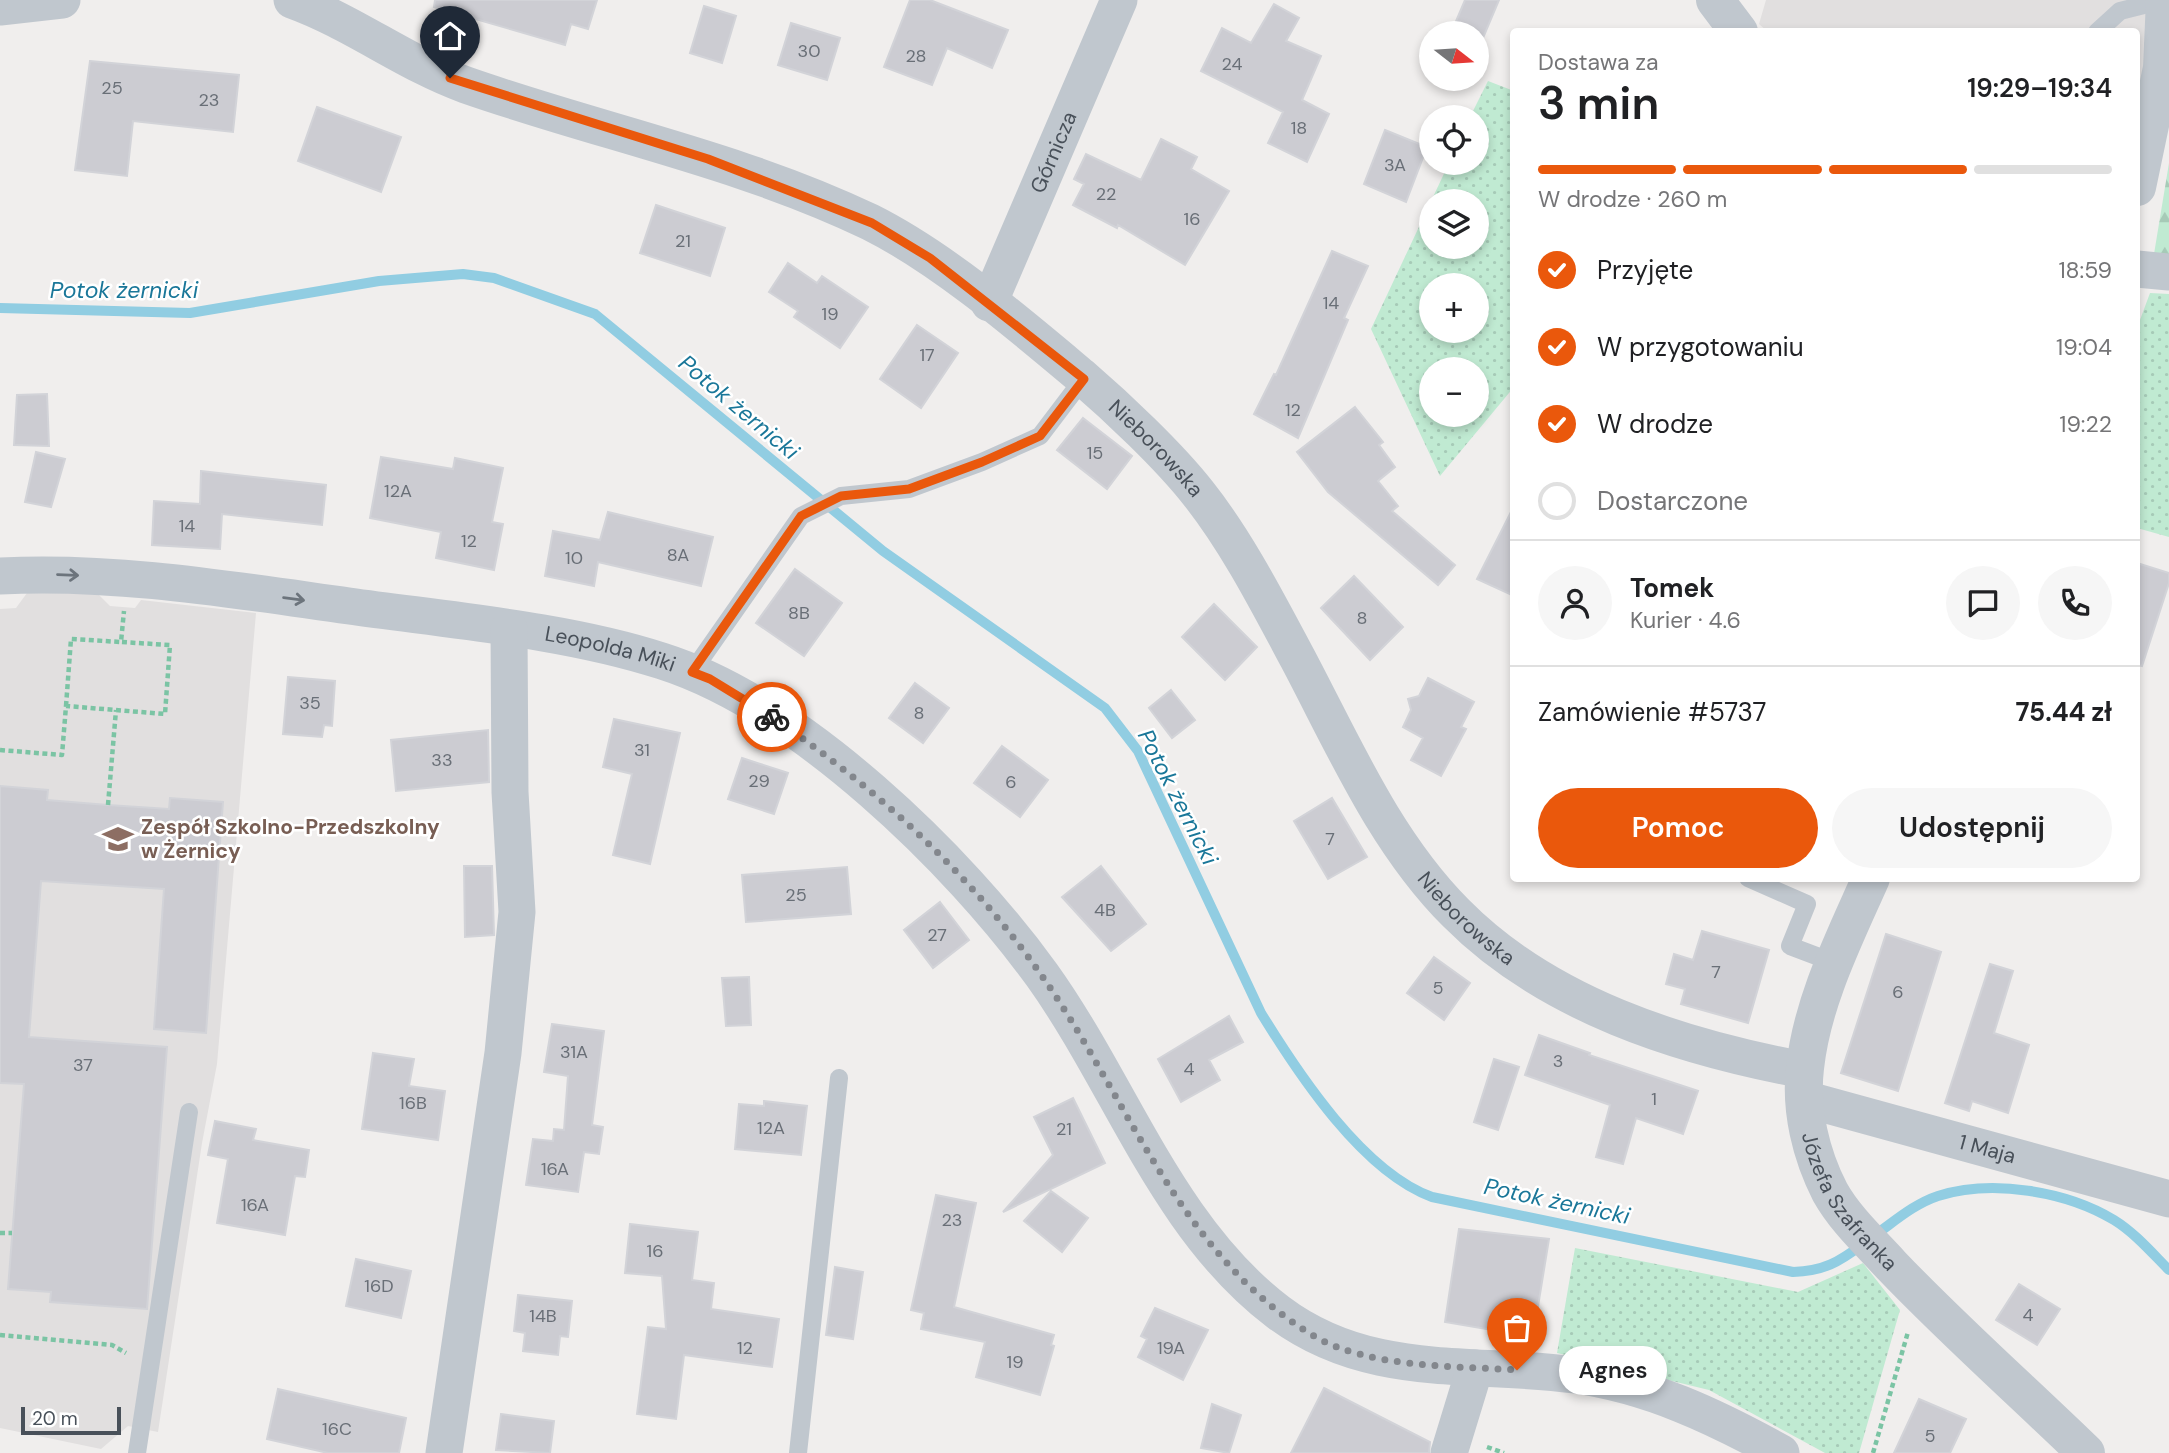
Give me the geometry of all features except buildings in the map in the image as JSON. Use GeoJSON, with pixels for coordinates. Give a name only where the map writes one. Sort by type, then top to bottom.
{"type":"FeatureCollection","features":[{"type":"Feature","properties":{"kind":"street"},"geometry":{"type":"LineString","coordinates":[[0,7],[62,0]]}},
{"type":"Feature","properties":{"kind":"street","name":"Nieborowska"},"geometry":{"type":"LineString","coordinates":[[292,0],[468,85],[708,159],[834,206],[905,242],[989,303],[1084,379],[1186,478],[1215,516],[1295,653],[1398,842],[1454,911],[1518,965],[1595,1008],[1652,1029],[1764,1062],[1805,1085]]}},
{"type":"Feature","properties":{"kind":"street","name":"Górnicza"},"geometry":{"type":"LineString","coordinates":[[989,303],[1119,0]]}},
{"type":"Feature","properties":{"kind":"street"},"geometry":{"type":"LineString","coordinates":[[2140,173],[2162,68],[2165,0]]}},
{"type":"Feature","properties":{"kind":"street"},"geometry":{"type":"LineString","coordinates":[[2140,269],[2169,272]]}},
{"type":"Feature","properties":{"kind":"street","name":"Leopolda Miki"},"geometry":{"type":"LineString","coordinates":[[0,576],[76,575],[186,586],[509,629],[607,647],[660,660],[692,672],[761,710],[844,768],[879,797],[974,890],[1042,975],[1181,1203],[1224,1260],[1250,1288],[1287,1318],[1332,1345],[1400,1361],[1576,1375],[1639,1390],[1697,1409],[1781,1453]]}},
{"type":"Feature","properties":{"kind":"street"},"geometry":{"type":"LineString","coordinates":[[444,1453],[503,1053],[517,912],[510,792],[509,629]]}},
{"type":"Feature","properties":{"kind":"street","name":"Józefa Szafranka"},"geometry":{"type":"LineString","coordinates":[[1869,882],[1835,963],[1811,1031],[1805,1085],[1808,1134],[1818,1163],[1831,1193],[1853,1223],[1888,1261],[1919,1294],[2086,1453]]}},
{"type":"Feature","properties":{"kind":"street","name":"1 Maja"},"geometry":{"type":"LineString","coordinates":[[1805,1085],[2169,1199]]}},
{"type":"Feature","properties":{"kind":"street"},"geometry":{"type":"LineString","coordinates":[[1448,1453],[1475,1367]]}},
{"type":"Feature","properties":{"kind":"lane"},"geometry":{"type":"LineString","coordinates":[[2101,28],[2120,11],[2165,0]]}},
{"type":"Feature","properties":{"kind":"lane"},"geometry":{"type":"LineString","coordinates":[[692,672],[801,516],[841,496],[909,489],[982,462],[1040,436],[1084,379]]}},
{"type":"Feature","properties":{"kind":"lane"},"geometry":{"type":"LineString","coordinates":[[1757,882],[1807,904],[1790,946],[1835,963]]}},
{"type":"Feature","properties":{"kind":"lane"},"geometry":{"type":"LineString","coordinates":[[798,1453],[839,1078]]}},
{"type":"Feature","properties":{"kind":"lane"},"geometry":{"type":"LineString","coordinates":[[137,1453],[189,1112]]}},
{"type":"Feature","properties":{"kind":"path"},"geometry":{"type":"LineString","coordinates":[[121,642],[124,607]]}},
{"type":"Feature","properties":{"kind":"path"},"geometry":{"type":"LineString","coordinates":[[0,750],[62,755],[71,639],[170,645],[165,714],[66,706]]}},
{"type":"Feature","properties":{"kind":"path"},"geometry":{"type":"LineString","coordinates":[[108,805],[116,710]]}},
{"type":"Feature","properties":{"kind":"path"},"geometry":{"type":"LineString","coordinates":[[0,1233],[12,1233]]}},
{"type":"Feature","properties":{"kind":"path"},"geometry":{"type":"LineString","coordinates":[[1873,1453],[1919,1294]]}},
{"type":"Feature","properties":{"kind":"path"},"geometry":{"type":"LineString","coordinates":[[0,1335],[112,1345],[135,1359],[149,1384]]}},
{"type":"Feature","properties":{"kind":"shaded area"},"geometry":{"type":"Polygon","coordinates":[[[1766,0],[2154,0],[2140,100],[2140,28],[1764,28],[1759,24],[1766,0]]]}},
{"type":"Feature","properties":{"kind":"shaded area","name":"Zespół Szkolno-Przedszkolny w Żernicy"},"geometry":{"type":"Polygon","coordinates":[[[96,592],[110,606],[135,608],[141,600],[256,613],[217,1064],[202,1143],[158,1432],[128,1426],[101,1449],[0,1428],[0,609],[16,608],[27,593],[96,592]]]}},
{"type":"Feature","properties":{"kind":"green space"},"geometry":{"type":"Polygon","coordinates":[[[1489,81],[1510,89],[1510,392],[1489,417],[1489,357],[1419,357],[1419,427],[1481,427],[1440,476],[1371,329],[1419,227],[1419,259],[1489,259],[1489,189],[1437,189],[1443,175],[1489,175],[1489,105],[1476,105],[1483,91],[1489,91],[1489,81]]]}},
{"type":"Feature","properties":{"kind":"green space"},"geometry":{"type":"Polygon","coordinates":[[[2169,163],[2169,255],[2154,254],[2169,163]]]}},
{"type":"Feature","properties":{"kind":"green space"},"geometry":{"type":"Polygon","coordinates":[[[2150,293],[2169,294],[2169,537],[2140,529],[2140,320],[2150,293]]]}},
{"type":"Feature","properties":{"kind":"green space"},"geometry":{"type":"Polygon","coordinates":[[[1575,1248],[1798,1292],[1863,1263],[1900,1310],[1859,1453],[1825,1453],[1709,1390],[1557,1353],[1575,1248]]]}},
{"type":"Feature","properties":{"kind":"waterway","name":"Potok żernicki"},"geometry":{"type":"LineString","coordinates":[[0,308],[190,313],[379,281],[463,274],[494,278],[595,314],[883,551],[1105,708],[1138,751],[1261,1013],[1294,1064],[1335,1119],[1382,1166],[1406,1184],[1432,1197],[1793,1272],[1814,1270],[1831,1264],[1863,1244]]}},
{"type":"Feature","properties":{"kind":"waterway","name":"Potok żernicki"},"geometry":{"type":"LineString","coordinates":[[1875,1235],[1929,1199],[1959,1191],[2005,1188],[2051,1195],[2095,1210],[2122,1225],[2169,1270]]}},
{"type":"Feature","properties":{"kind":"way so far"},"geometry":{"type":"LineString","coordinates":[[772,717],[844,768],[879,797],[974,890],[1042,975],[1181,1203],[1224,1260],[1250,1288],[1278,1312],[1332,1345],[1400,1361],[1517,1370]]}},
{"type":"Feature","properties":{"kind":"place","name":"Zespół Szkolno-Przedszkolny w Żernicy"},"geometry":{"type":"Point","coordinates":[118,839]}},
{"type":"Feature","properties":{"kind":"place","name":"Agnes"},"geometry":{"type":"Point","coordinates":[1517,1370]}},
{"type":"Feature","properties":{"kind":"route"},"geometry":{"type":"LineString","coordinates":[[450,78],[708,159],[872,223],[930,258],[974,290],[1084,379],[1040,436],[982,462],[909,489],[841,496],[801,516],[692,672],[710,679],[772,717]]}}]}
